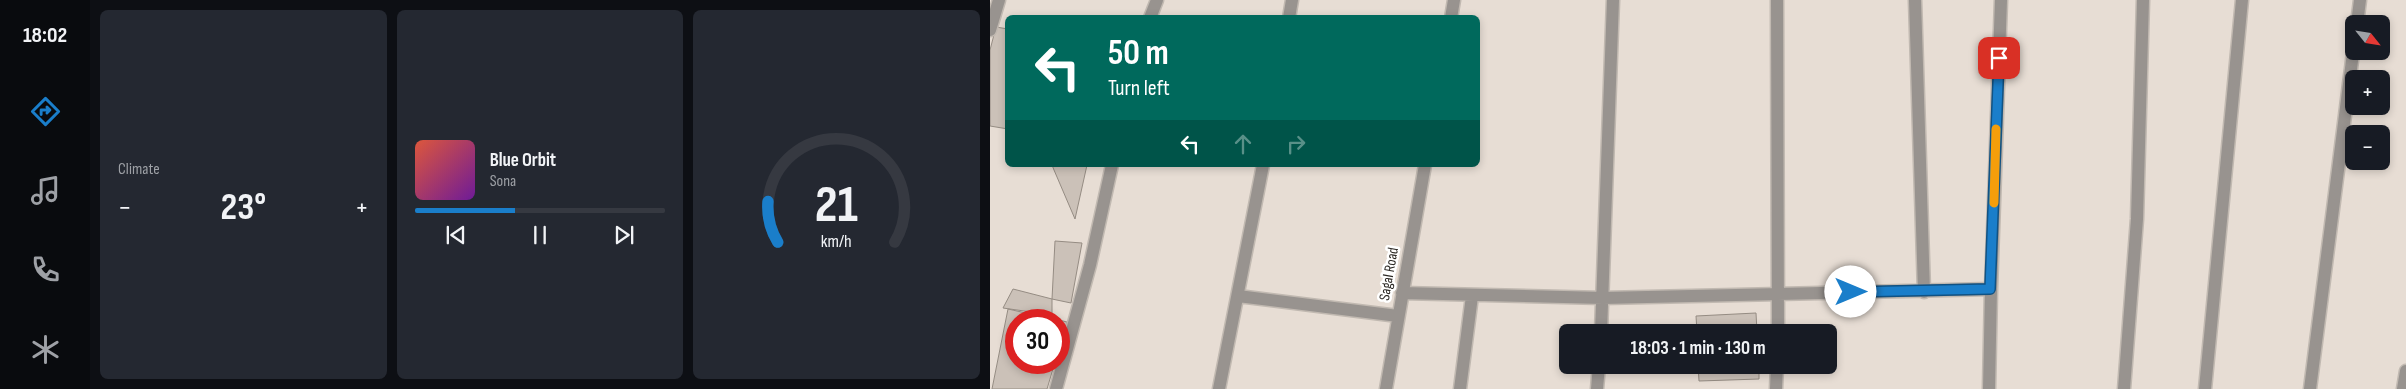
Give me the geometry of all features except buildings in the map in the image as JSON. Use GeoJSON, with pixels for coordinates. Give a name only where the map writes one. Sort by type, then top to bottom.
{"type":"FeatureCollection","features":[{"type":"Feature","properties":{"kind":"street"},"geometry":{"type":"LineString","coordinates":[[990,30],[998,0]]}},
{"type":"Feature","properties":{"kind":"street"},"geometry":{"type":"LineString","coordinates":[[1151,15],[1157,0]]}},
{"type":"Feature","properties":{"kind":"street"},"geometry":{"type":"LineString","coordinates":[[1290,15],[1292,0]]}},
{"type":"Feature","properties":{"kind":"street"},"geometry":{"type":"LineString","coordinates":[[1452,15],[1454,0]]}},
{"type":"Feature","properties":{"kind":"street"},"geometry":{"type":"LineString","coordinates":[[1601,324],[1613,0]]}},
{"type":"Feature","properties":{"kind":"street"},"geometry":{"type":"LineString","coordinates":[[1777,0],[1778,324]]}},
{"type":"Feature","properties":{"kind":"street"},"geometry":{"type":"LineString","coordinates":[[1915,0],[1924,292]]}},
{"type":"Feature","properties":{"kind":"street"},"geometry":{"type":"LineString","coordinates":[[1989,389],[1990,289],[2001,0]]}},
{"type":"Feature","properties":{"kind":"street"},"geometry":{"type":"LineString","coordinates":[[2124,389],[2137,219],[2144,0]]}},
{"type":"Feature","properties":{"kind":"street"},"geometry":{"type":"LineString","coordinates":[[2206,389],[2242,0]]}},
{"type":"Feature","properties":{"kind":"street"},"geometry":{"type":"LineString","coordinates":[[2358,15],[2360,0]]}},
{"type":"Feature","properties":{"kind":"street"},"geometry":{"type":"LineString","coordinates":[[2310,389],[2352,60]]}},
{"type":"Feature","properties":{"kind":"street"},"geometry":{"type":"LineString","coordinates":[[1056,389],[1090,265],[1112,167]]}},
{"type":"Feature","properties":{"kind":"street"},"geometry":{"type":"LineString","coordinates":[[1219,389],[1263,167]]}},
{"type":"Feature","properties":{"kind":"street","name":"Sagal Road"},"geometry":{"type":"LineString","coordinates":[[1386,389],[1425,167]]}},
{"type":"Feature","properties":{"kind":"street"},"geometry":{"type":"LineString","coordinates":[[1402,293],[1603,298],[1990,289]]}},
{"type":"Feature","properties":{"kind":"street"},"geometry":{"type":"LineString","coordinates":[[1238,296],[1398,316]]}},
{"type":"Feature","properties":{"kind":"street"},"geometry":{"type":"LineString","coordinates":[[1460,389],[1472,296]]}},
{"type":"Feature","properties":{"kind":"street"},"geometry":{"type":"LineString","coordinates":[[2403,389],[2406,371]]}},
{"type":"Feature","properties":{"kind":"street"},"geometry":{"type":"LineString","coordinates":[[1597,389],[1598,374]]}},
{"type":"Feature","properties":{"kind":"street"},"geometry":{"type":"LineString","coordinates":[[1776,389],[1777,374]]}},
{"type":"Feature","properties":{"kind":"slow traffic"},"geometry":{"type":"LineString","coordinates":[[1994,203],[1996,129]]}},
{"type":"Feature","properties":{"kind":"route"},"geometry":{"type":"LineString","coordinates":[[1851,292],[1924,292],[1990,289],[1999,58]]}}]}
